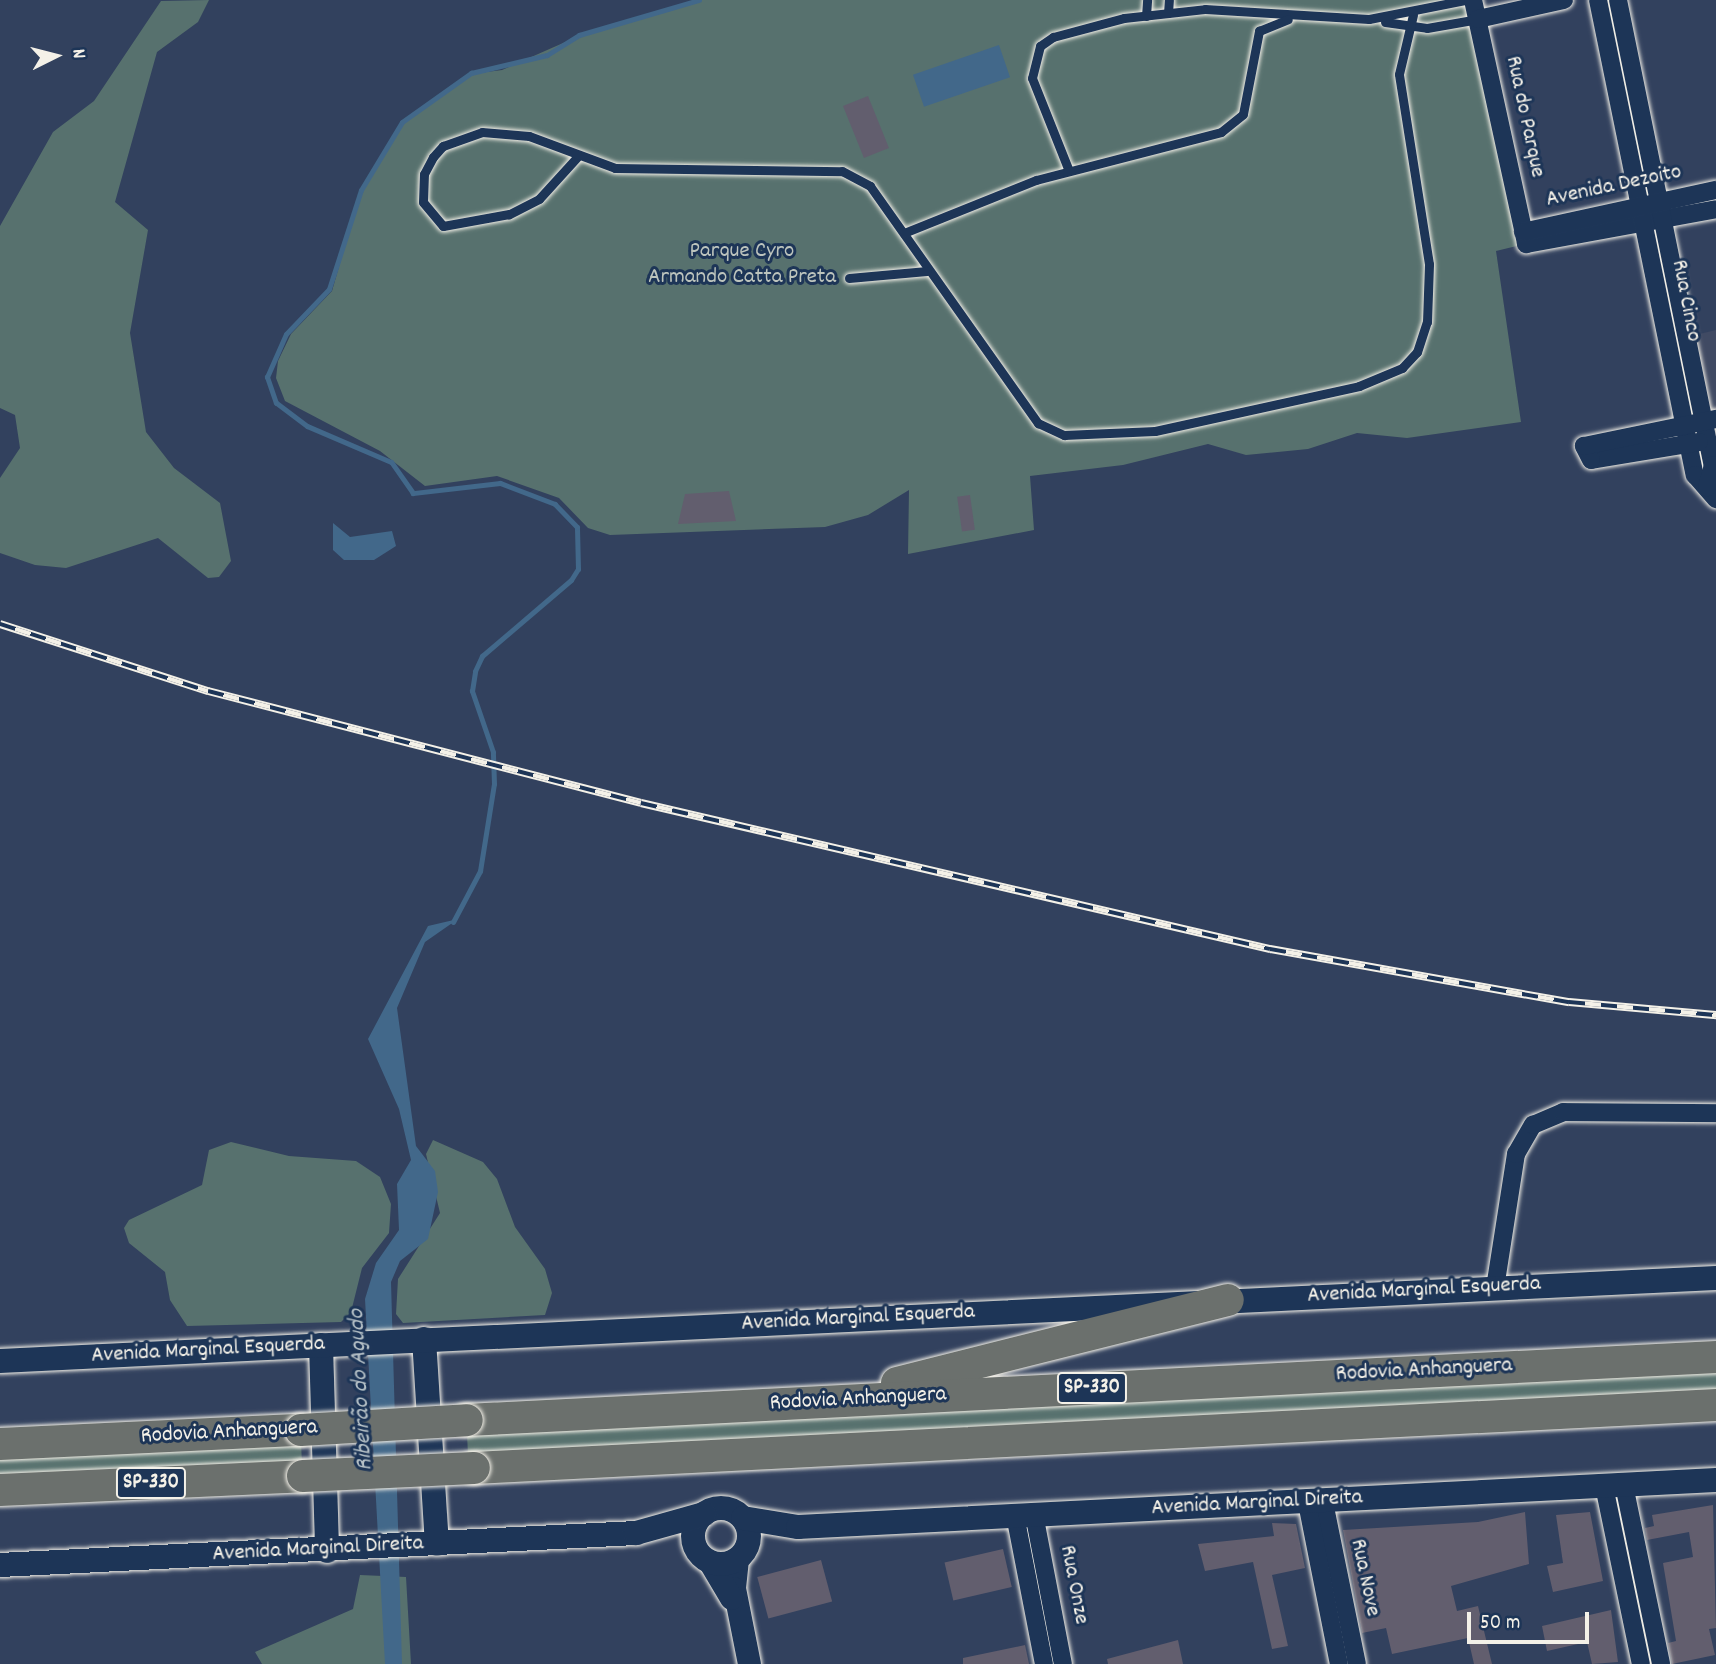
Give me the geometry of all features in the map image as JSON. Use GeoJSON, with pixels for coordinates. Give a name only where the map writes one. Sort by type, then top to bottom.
{"type":"FeatureCollection","features":[{"type":"Feature","properties":{"kind":"highway"},"geometry":{"type":"LineString","coordinates":[[804,1403],[1228,1300]]}},
{"type":"Feature","properties":{"kind":"highway","name":"Rodovia Anhanguera"},"geometry":{"type":"LineString","coordinates":[[0,1444],[1716,1357]]}},
{"type":"Feature","properties":{"kind":"highway","name":"Rodovia Anhanguera"},"geometry":{"type":"LineString","coordinates":[[0,1490],[1716,1405]]}},
{"type":"Feature","properties":{"kind":"main road","name":"Avenida Marginal Esquerda"},"geometry":{"type":"LineString","coordinates":[[0,1361],[1716,1278]]}},
{"type":"Feature","properties":{"kind":"main road"},"geometry":{"type":"LineString","coordinates":[[416,1340],[429,1544]]}},
{"type":"Feature","properties":{"kind":"main road"},"geometry":{"type":"LineString","coordinates":[[321,1345],[337,1550]]}},
{"type":"Feature","properties":{"kind":"main road","name":"Avenida Marginal Direita"},"geometry":{"type":"LineString","coordinates":[[743,1518],[798,1527],[1716,1480]]}},
{"type":"Feature","properties":{"kind":"main road"},"geometry":{"type":"LineString","coordinates":[[727,1509],[743,1518],[749,1534],[740,1557],[705,1558],[694,1537],[704,1514],[727,1509]]}},
{"type":"Feature","properties":{"kind":"main road","name":"Avenida Marginal Direita"},"geometry":{"type":"LineString","coordinates":[[0,1564],[337,1550],[636,1533],[704,1514]]}},
{"type":"Feature","properties":{"kind":"main road","name":"Avenida Marginal Direita"},"geometry":{"type":"LineString","coordinates":[[740,1557],[798,1527]]}},
{"type":"Feature","properties":{"kind":"main road","name":"Avenida Marginal Direita"},"geometry":{"type":"LineString","coordinates":[[636,1533],[705,1558]]}},
{"type":"Feature","properties":{"kind":"street","name":"Rua do Parque"},"geometry":{"type":"LineString","coordinates":[[1473,0],[1525,238]]}},
{"type":"Feature","properties":{"kind":"street"},"geometry":{"type":"LineString","coordinates":[[1478,19],[1564,0]]}},
{"type":"Feature","properties":{"kind":"street","name":"Rua Cinco"},"geometry":{"type":"LineString","coordinates":[[1598,0],[1695,475],[1712,493]]}},
{"type":"Feature","properties":{"kind":"street","name":"Rua Cinco"},"geometry":{"type":"LineString","coordinates":[[1618,0],[1663,222],[1710,420],[1714,474],[1712,493]]}},
{"type":"Feature","properties":{"kind":"street","name":"Avenida Dezoito"},"geometry":{"type":"LineString","coordinates":[[1525,238],[1716,190]]}},
{"type":"Feature","properties":{"kind":"street","name":"Avenida Dezoito"},"geometry":{"type":"LineString","coordinates":[[1525,238],[1645,226],[1716,209]]}},
{"type":"Feature","properties":{"kind":"street"},"geometry":{"type":"LineString","coordinates":[[1710,420],[1588,442],[1586,459],[1712,440]]}},
{"type":"Feature","properties":{"kind":"street"},"geometry":{"type":"LineString","coordinates":[[1495,1288],[1517,1154],[1533,1125],[1563,1112],[1716,1113]]}},
{"type":"Feature","properties":{"kind":"street"},"geometry":{"type":"LineString","coordinates":[[1614,1486],[1645,1587],[1661,1664]]}},
{"type":"Feature","properties":{"kind":"street"},"geometry":{"type":"LineString","coordinates":[[1614,1486],[1626,1590],[1642,1664]]}},
{"type":"Feature","properties":{"kind":"street","name":"Rua Nove"},"geometry":{"type":"LineString","coordinates":[[1315,1502],[1339,1664]]}},
{"type":"Feature","properties":{"kind":"street","name":"Rua Nove"},"geometry":{"type":"LineString","coordinates":[[1315,1502],[1357,1664]]}},
{"type":"Feature","properties":{"kind":"street","name":"Rua Onze"},"geometry":{"type":"LineString","coordinates":[[1025,1515],[1044,1664]]}},
{"type":"Feature","properties":{"kind":"street","name":"Rua Onze"},"geometry":{"type":"LineString","coordinates":[[1025,1515],[1063,1664]]}},
{"type":"Feature","properties":{"kind":"street"},"geometry":{"type":"LineString","coordinates":[[740,1557],[738,1613],[749,1664]]}},
{"type":"Feature","properties":{"kind":"street"},"geometry":{"type":"LineString","coordinates":[[705,1558],[738,1613]]}},
{"type":"Feature","properties":{"kind":"street"},"geometry":{"type":"LineString","coordinates":[[1626,1590],[1645,1587]]}},
{"type":"Feature","properties":{"kind":"lane"},"geometry":{"type":"LineString","coordinates":[[1146,16],[1147,0]]}},
{"type":"Feature","properties":{"kind":"lane"},"geometry":{"type":"LineString","coordinates":[[1168,13],[1169,0]]}},
{"type":"Feature","properties":{"kind":"lane"},"geometry":{"type":"LineString","coordinates":[[1069,171],[1034,90],[1040,46],[1079,28],[1146,16],[1217,9],[1293,18],[1370,19],[1413,15],[1466,0]]}},
{"type":"Feature","properties":{"kind":"lane"},"geometry":{"type":"LineString","coordinates":[[579,155],[539,199],[509,214],[440,226],[423,202],[428,165],[443,146],[468,134],[515,132],[579,155],[632,169],[830,167],[870,186],[1020,403],[1038,423],[1064,435],[1155,431],[1359,386],[1402,368],[1424,336],[1430,292],[1399,85],[1413,15]]}},
{"type":"Feature","properties":{"kind":"lane"},"geometry":{"type":"LineString","coordinates":[[904,233],[975,200],[1069,171],[1229,128],[1245,106],[1259,31],[1293,18]]}},
{"type":"Feature","properties":{"kind":"lane"},"geometry":{"type":"LineString","coordinates":[[1370,19],[1409,26],[1478,19]]}},
{"type":"Feature","properties":{"kind":"lane"},"geometry":{"type":"LineString","coordinates":[[849,278],[927,271]]}},
{"type":"Feature","properties":{"kind":"shaded area"},"geometry":{"type":"Polygon","coordinates":[[[999,45],[1010,77],[924,107],[913,75],[999,45]]]}},
{"type":"Feature","properties":{"kind":"shaded area"},"geometry":{"type":"Polygon","coordinates":[[[1716,330],[1716,419],[1704,421],[1687,337],[1716,330]]]}},
{"type":"Feature","properties":{"kind":"shaded area"},"geometry":{"type":"Polygon","coordinates":[[[333,523],[350,537],[392,531],[396,546],[374,560],[344,560],[333,550],[333,523]]]}},
{"type":"Feature","properties":{"kind":"shaded area"},"geometry":{"type":"Polygon","coordinates":[[[458,919],[425,942],[397,1008],[416,1146],[435,1171],[438,1192],[428,1239],[400,1261],[391,1282],[402,1664],[385,1664],[365,1299],[376,1263],[399,1230],[397,1184],[411,1160],[399,1109],[368,1039],[428,926],[458,919]]]}},
{"type":"Feature","properties":{"kind":"green space"},"geometry":{"type":"Polygon","coordinates":[[[209,0],[198,22],[157,52],[115,202],[148,230],[130,333],[146,432],[174,468],[220,503],[231,561],[219,577],[208,578],[158,538],[66,568],[35,565],[0,553],[0,478],[20,448],[15,415],[0,408],[0,226],[53,132],[94,101],[161,1],[209,0]]]}},
{"type":"Feature","properties":{"kind":"green space","name":"Parque Cyro Armando Catta Preta"},"geometry":{"type":"Polygon","coordinates":[[[701,0],[1473,0],[1525,244],[1496,251],[1521,422],[1407,438],[1357,433],[1308,449],[1246,455],[1208,444],[1123,465],[1030,476],[1034,530],[908,554],[909,490],[868,515],[825,527],[610,535],[588,528],[559,498],[497,476],[425,486],[380,451],[285,401],[276,378],[278,361],[291,334],[332,291],[361,190],[403,122],[471,74],[502,70],[579,36],[701,0]]]}},
{"type":"Feature","properties":{"kind":"green space"},"geometry":{"type":"Polygon","coordinates":[[[433,1140],[483,1162],[497,1179],[515,1227],[545,1269],[552,1293],[545,1315],[403,1323],[396,1314],[398,1279],[440,1213],[426,1154],[433,1140]]]}},
{"type":"Feature","properties":{"kind":"green space"},"geometry":{"type":"Polygon","coordinates":[[[231,1142],[289,1156],[356,1161],[380,1177],[391,1204],[389,1233],[362,1268],[351,1312],[341,1322],[187,1326],[170,1300],[165,1272],[129,1243],[124,1228],[129,1220],[202,1185],[209,1150],[231,1142]]]}},
{"type":"Feature","properties":{"kind":"green space"},"geometry":{"type":"Polygon","coordinates":[[[1716,1366],[1716,1396],[468,1455],[467,1434],[1716,1366]]]}},
{"type":"Feature","properties":{"kind":"green space"},"geometry":{"type":"Polygon","coordinates":[[[301,1442],[302,1464],[0,1482],[0,1453],[301,1442]]]}},
{"type":"Feature","properties":{"kind":"green space"},"geometry":{"type":"Polygon","coordinates":[[[360,1575],[406,1577],[411,1664],[262,1664],[255,1652],[353,1609],[360,1575]]]}},
{"type":"Feature","properties":{"kind":"building"},"geometry":{"type":"Polygon","coordinates":[[[868,96],[889,148],[864,158],[843,106],[868,96]]]}},
{"type":"Feature","properties":{"kind":"building"},"geometry":{"type":"Polygon","coordinates":[[[729,491],[736,521],[678,524],[685,494],[729,491]]]}},
{"type":"Feature","properties":{"kind":"building"},"geometry":{"type":"Polygon","coordinates":[[[970,495],[975,530],[962,531],[957,497],[970,495]]]}},
{"type":"Feature","properties":{"kind":"building"},"geometry":{"type":"Polygon","coordinates":[[[1713,1505],[1716,1628],[1709,1629],[1715,1655],[1672,1664],[1668,1643],[1676,1641],[1663,1563],[1693,1557],[1689,1532],[1647,1540],[1645,1528],[1654,1526],[1652,1515],[1713,1505]]]}},
{"type":"Feature","properties":{"kind":"building"},"geometry":{"type":"Polygon","coordinates":[[[1525,1512],[1529,1564],[1451,1586],[1457,1611],[1478,1606],[1492,1664],[1474,1664],[1468,1638],[1392,1654],[1386,1628],[1362,1633],[1343,1530],[1478,1522],[1525,1512]]]}},
{"type":"Feature","properties":{"kind":"building"},"geometry":{"type":"Polygon","coordinates":[[[1590,1512],[1603,1581],[1553,1592],[1547,1566],[1563,1563],[1556,1515],[1590,1512]]]}},
{"type":"Feature","properties":{"kind":"building"},"geometry":{"type":"Polygon","coordinates":[[[1272,1523],[1296,1524],[1305,1568],[1272,1575],[1288,1646],[1272,1649],[1253,1562],[1205,1571],[1198,1544],[1274,1536],[1272,1523]]]}},
{"type":"Feature","properties":{"kind":"building"},"geometry":{"type":"Polygon","coordinates":[[[1003,1549],[1012,1587],[953,1600],[945,1562],[1003,1549]]]}},
{"type":"Feature","properties":{"kind":"building"},"geometry":{"type":"Polygon","coordinates":[[[821,1560],[832,1602],[768,1619],[757,1577],[821,1560]]]}},
{"type":"Feature","properties":{"kind":"building"},"geometry":{"type":"Polygon","coordinates":[[[1611,1610],[1618,1662],[1592,1664],[1587,1642],[1547,1651],[1542,1626],[1611,1610]]]}},
{"type":"Feature","properties":{"kind":"building"},"geometry":{"type":"Polygon","coordinates":[[[1178,1640],[1183,1664],[1108,1664],[1107,1659],[1178,1640]]]}},
{"type":"Feature","properties":{"kind":"building"},"geometry":{"type":"Polygon","coordinates":[[[1025,1645],[1029,1664],[963,1664],[963,1658],[1025,1645]]]}},
{"type":"Feature","properties":{"kind":"waterway","name":"Ribeirão do Agudo"},"geometry":{"type":"LineString","coordinates":[[453,922],[480,871],[494,784],[493,752],[472,691],[475,671],[482,656],[571,580],[578,569],[577,527],[555,504],[500,483],[413,493],[391,462],[307,426],[276,403],[267,377],[286,334],[329,289],[361,190],[402,122],[471,73],[547,55],[579,35],[699,0]]}},
{"type":"Feature","properties":{"kind":"railway"},"geometry":{"type":"LineString","coordinates":[[0,624],[208,691],[641,803],[1270,949],[1569,1002],[1716,1015]]}}]}
